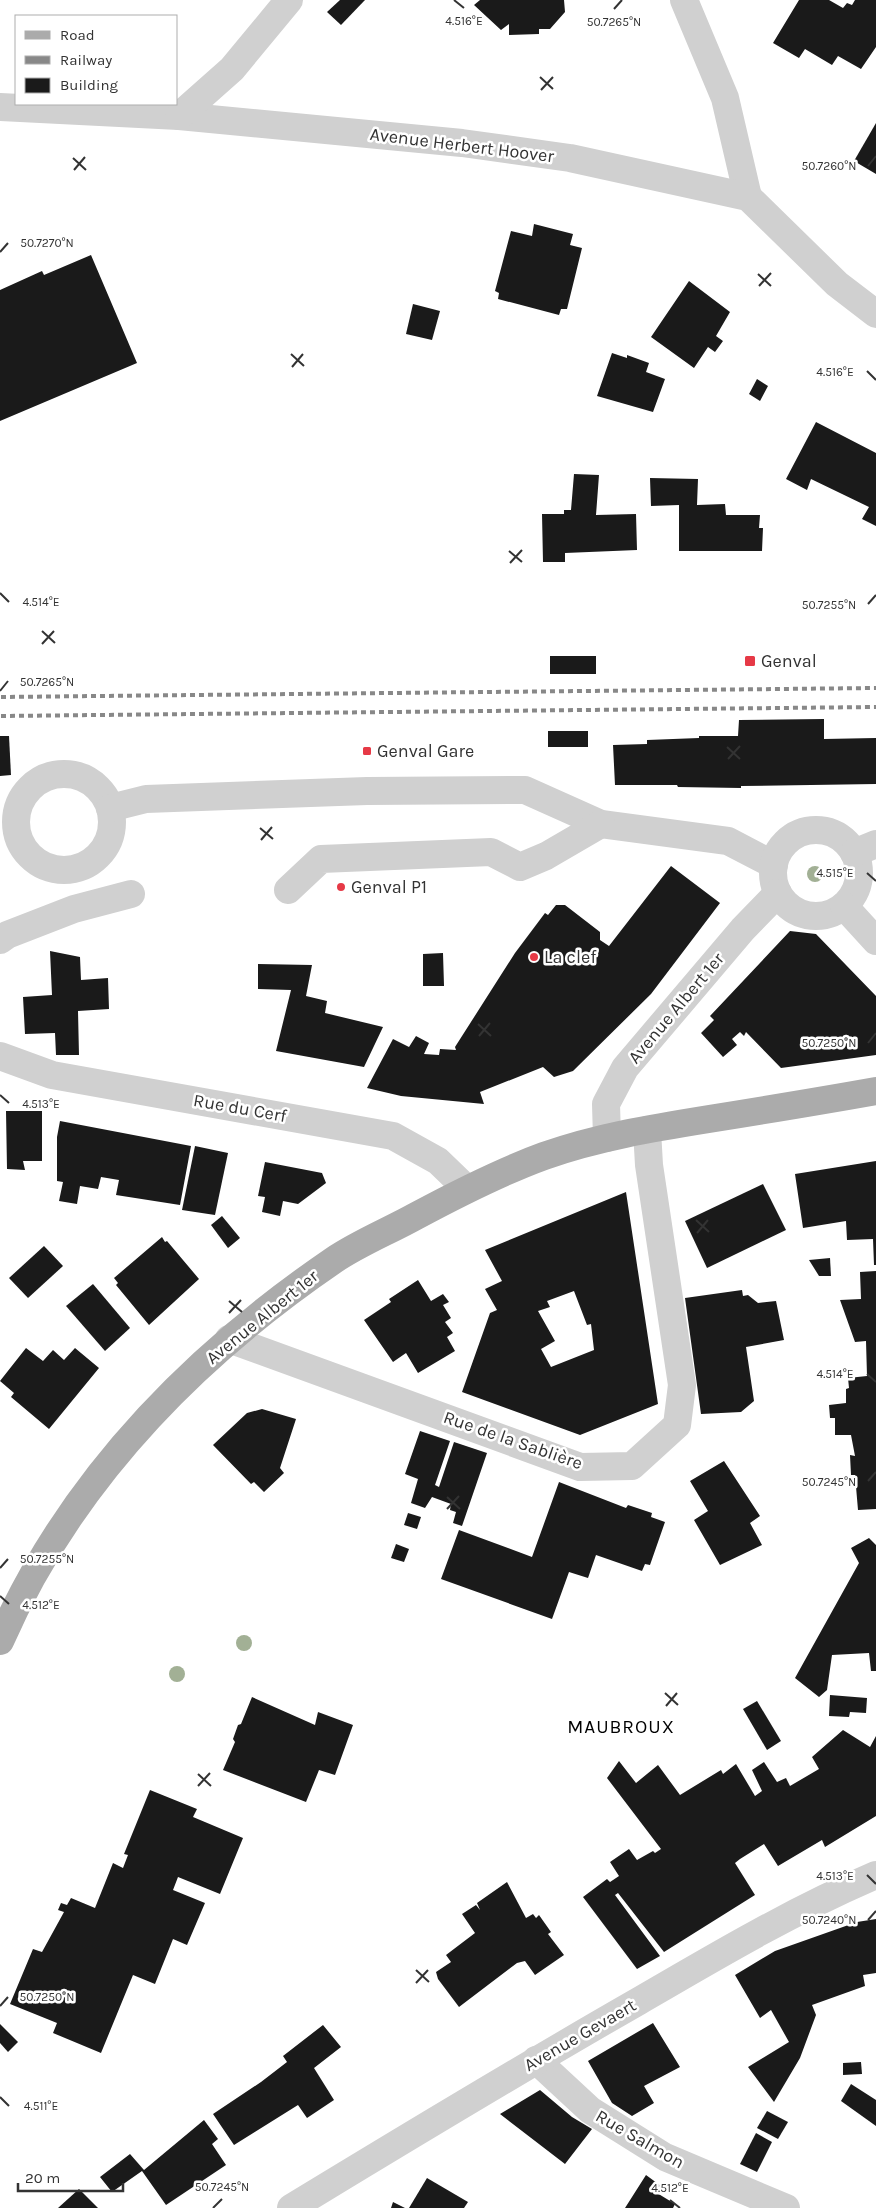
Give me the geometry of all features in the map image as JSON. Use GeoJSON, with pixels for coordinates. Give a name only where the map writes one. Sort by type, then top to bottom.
{"type":"FeatureCollection","features":[{"type":"Feature","properties":{"kind":"main road","name":"Avenue Albert 1er"},"geometry":{"type":"LineString","coordinates":[[0,1641],[17,1603],[75,1507],[141,1423],[229,1339],[336,1259],[467,1189],[544,1156],[607,1138],[647,1130],[876,1091]]}},
{"type":"Feature","properties":{"kind":"street"},"geometry":{"type":"LineString","coordinates":[[179,116],[232,69],[289,0]]}},
{"type":"Feature","properties":{"kind":"street"},"geometry":{"type":"LineString","coordinates":[[684,0],[725,98],[748,197],[837,284],[876,314]]}},
{"type":"Feature","properties":{"kind":"street","name":"Avenue Herbert Hoover"},"geometry":{"type":"LineString","coordinates":[[0,107],[179,116],[462,143],[550,156],[748,197]]}},
{"type":"Feature","properties":{"kind":"street"},"geometry":{"type":"LineString","coordinates":[[110,808],[146,799],[367,791],[525,790],[601,824],[728,841],[774,865]]}},
{"type":"Feature","properties":{"kind":"street"},"geometry":{"type":"LineString","coordinates":[[288,890],[321,859],[491,852],[520,867],[546,856],[601,824]]}},
{"type":"Feature","properties":{"kind":"street"},"geometry":{"type":"LineString","coordinates":[[820,830],[865,849],[858,866],[858,881],[853,894],[844,906],[831,914],[804,915],[788,906],[778,893],[774,882],[774,865],[782,846],[792,837],[806,831],[820,830]]}},
{"type":"Feature","properties":{"kind":"street","name":"Avenue Albert 1er"},"geometry":{"type":"LineString","coordinates":[[607,1138],[606,1104],[626,1068],[743,929],[778,893]]}},
{"type":"Feature","properties":{"kind":"street"},"geometry":{"type":"LineString","coordinates":[[0,940],[7,935],[74,909],[131,894]]}},
{"type":"Feature","properties":{"kind":"street"},"geometry":{"type":"LineString","coordinates":[[844,906],[876,941]]}},
{"type":"Feature","properties":{"kind":"street","name":"Rue du Cerf"},"geometry":{"type":"LineString","coordinates":[[0,1056],[52,1075],[393,1136],[438,1161],[467,1189]]}},
{"type":"Feature","properties":{"kind":"street","name":"Rue de la Sablière"},"geometry":{"type":"LineString","coordinates":[[229,1339],[580,1467],[632,1466],[677,1425],[682,1385],[649,1165],[647,1130]]}},
{"type":"Feature","properties":{"kind":"street","name":"Avenue Gevaert"},"geometry":{"type":"LineString","coordinates":[[290,2208],[536,2060],[784,1919],[830,1894],[876,1875]]}},
{"type":"Feature","properties":{"kind":"street","name":"Rue Salmon"},"geometry":{"type":"LineString","coordinates":[[536,2060],[590,2110],[665,2157],[786,2208]]}},
{"type":"Feature","properties":{"kind":"building"},"geometry":{"type":"Polygon","coordinates":[[[340,0],[365,0],[341,25],[327,12],[340,0]]]}},
{"type":"Feature","properties":{"kind":"building"},"geometry":{"type":"Polygon","coordinates":[[[480,0],[564,0],[565,12],[550,29],[539,29],[539,34],[509,35],[509,24],[501,30],[474,5],[480,0]]]}},
{"type":"Feature","properties":{"kind":"building"},"geometry":{"type":"Polygon","coordinates":[[[799,0],[829,0],[843,8],[847,3],[852,5],[855,0],[876,0],[876,47],[861,69],[838,56],[832,65],[805,49],[799,58],[773,43],[799,0]]]}},
{"type":"Feature","properties":{"kind":"building"},"geometry":{"type":"Polygon","coordinates":[[[876,123],[876,174],[854,161],[876,123]]]}},
{"type":"Feature","properties":{"kind":"building"},"geometry":{"type":"Polygon","coordinates":[[[534,224],[573,234],[570,245],[582,248],[567,309],[561,309],[559,315],[498,299],[499,293],[495,291],[511,231],[532,236],[534,224]]]}},
{"type":"Feature","properties":{"kind":"building"},"geometry":{"type":"Polygon","coordinates":[[[91,255],[137,363],[0,421],[0,290],[42,271],[44,275],[91,255]]]}},
{"type":"Feature","properties":{"kind":"building"},"geometry":{"type":"Polygon","coordinates":[[[689,281],[730,312],[716,336],[723,341],[715,352],[708,347],[694,368],[651,337],[689,281]]]}},
{"type":"Feature","properties":{"kind":"building"},"geometry":{"type":"Polygon","coordinates":[[[413,304],[440,311],[432,340],[406,334],[413,304]]]}},
{"type":"Feature","properties":{"kind":"building"},"geometry":{"type":"Polygon","coordinates":[[[612,353],[627,358],[627,355],[649,363],[646,372],[665,379],[653,412],[597,396],[612,353]]]}},
{"type":"Feature","properties":{"kind":"building"},"geometry":{"type":"Polygon","coordinates":[[[757,379],[768,386],[760,401],[749,394],[757,379]]]}},
{"type":"Feature","properties":{"kind":"building"},"geometry":{"type":"Polygon","coordinates":[[[816,422],[876,453],[876,526],[862,519],[869,507],[811,479],[807,490],[786,479],[816,422]]]}},
{"type":"Feature","properties":{"kind":"building"},"geometry":{"type":"Polygon","coordinates":[[[574,474],[599,475],[596,515],[636,514],[637,550],[565,553],[565,562],[543,562],[542,514],[564,514],[564,510],[571,510],[574,474]]]}},
{"type":"Feature","properties":{"kind":"building"},"geometry":{"type":"Polygon","coordinates":[[[650,478],[698,479],[697,505],[725,504],[726,515],[760,515],[759,528],[763,528],[762,551],[679,551],[679,505],[651,506],[650,478]]]}},
{"type":"Feature","properties":{"kind":"building"},"geometry":{"type":"Polygon","coordinates":[[[550,656],[596,656],[596,674],[550,674],[550,656]]]}},
{"type":"Feature","properties":{"kind":"building"},"geometry":{"type":"Polygon","coordinates":[[[824,719],[824,739],[876,738],[876,784],[741,786],[741,788],[615,785],[613,745],[647,744],[647,740],[699,738],[699,736],[738,736],[739,720],[824,719]]]}},
{"type":"Feature","properties":{"kind":"building"},"geometry":{"type":"Polygon","coordinates":[[[548,731],[588,731],[588,747],[548,747],[548,731]]]}},
{"type":"Feature","properties":{"kind":"building"},"geometry":{"type":"Polygon","coordinates":[[[0,736],[9,736],[11,775],[0,776],[0,736]]]}},
{"type":"Feature","properties":{"kind":"building"},"geometry":{"type":"Polygon","coordinates":[[[671,866],[720,903],[651,994],[573,1071],[554,1077],[543,1067],[480,1092],[484,1104],[401,1096],[367,1088],[393,1039],[409,1047],[416,1036],[429,1043],[424,1054],[439,1055],[440,1049],[456,1050],[455,1047],[515,953],[545,913],[548,915],[556,905],[565,905],[600,932],[600,940],[609,946],[671,866]]]}},
{"type":"Feature","properties":{"kind":"building"},"geometry":{"type":"Polygon","coordinates":[[[790,931],[816,934],[876,996],[876,1055],[781,1068],[746,1032],[744,1036],[740,1032],[732,1039],[737,1045],[723,1057],[701,1033],[714,1020],[710,1016],[790,931]]]}},
{"type":"Feature","properties":{"kind":"building"},"geometry":{"type":"Polygon","coordinates":[[[50,951],[80,957],[81,980],[108,978],[109,1009],[78,1011],[79,1055],[56,1055],[55,1033],[25,1034],[23,997],[52,995],[50,951]]]}},
{"type":"Feature","properties":{"kind":"building"},"geometry":{"type":"Polygon","coordinates":[[[443,953],[444,986],[423,986],[423,954],[443,953]]]}},
{"type":"Feature","properties":{"kind":"building"},"geometry":{"type":"Polygon","coordinates":[[[258,964],[312,965],[306,996],[327,1001],[325,1013],[383,1027],[364,1067],[276,1051],[291,990],[258,989],[258,964]]]}},
{"type":"Feature","properties":{"kind":"building"},"geometry":{"type":"Polygon","coordinates":[[[6,1111],[42,1111],[42,1161],[23,1161],[25,1170],[7,1169],[6,1111]]]}},
{"type":"Feature","properties":{"kind":"building"},"geometry":{"type":"Polygon","coordinates":[[[60,1121],[191,1146],[180,1205],[116,1195],[119,1180],[101,1177],[98,1189],[80,1186],[77,1204],[59,1201],[63,1182],[57,1181],[57,1137],[60,1121]]]}},
{"type":"Feature","properties":{"kind":"building"},"geometry":{"type":"Polygon","coordinates":[[[195,1146],[228,1153],[215,1215],[182,1210],[195,1146]]]}},
{"type":"Feature","properties":{"kind":"building"},"geometry":{"type":"Polygon","coordinates":[[[876,1161],[876,1265],[874,1265],[873,1239],[847,1240],[846,1221],[803,1228],[795,1174],[876,1161]]]}},
{"type":"Feature","properties":{"kind":"building"},"geometry":{"type":"Polygon","coordinates":[[[265,1162],[322,1173],[326,1183],[298,1204],[283,1201],[280,1216],[262,1212],[265,1197],[258,1196],[265,1162]]]}},
{"type":"Feature","properties":{"kind":"building"},"geometry":{"type":"Polygon","coordinates":[[[763,1184],[786,1230],[707,1268],[685,1221],[763,1184]]]}},
{"type":"Feature","properties":{"kind":"building"},"geometry":{"type":"Polygon","coordinates":[[[626,1192],[658,1404],[580,1435],[462,1392],[490,1313],[497,1310],[485,1289],[502,1281],[485,1250],[626,1192]],[[574,1291],[547,1301],[550,1307],[538,1311],[555,1341],[541,1349],[551,1367],[594,1350],[591,1324],[587,1325],[574,1291]]]}},
{"type":"Feature","properties":{"kind":"building"},"geometry":{"type":"Polygon","coordinates":[[[222,1216],[240,1238],[228,1248],[211,1225],[222,1216]]]}},
{"type":"Feature","properties":{"kind":"building"},"geometry":{"type":"Polygon","coordinates":[[[162,1237],[199,1279],[149,1325],[116,1285],[118,1283],[114,1278],[162,1237]]]}},
{"type":"Feature","properties":{"kind":"building"},"geometry":{"type":"Polygon","coordinates":[[[44,1246],[63,1266],[28,1298],[9,1278],[44,1246]]]}},
{"type":"Feature","properties":{"kind":"building"},"geometry":{"type":"Polygon","coordinates":[[[830,1258],[831,1276],[819,1276],[809,1260],[830,1258]]]}},
{"type":"Feature","properties":{"kind":"building"},"geometry":{"type":"Polygon","coordinates":[[[876,1271],[876,1509],[858,1510],[855,1475],[851,1475],[850,1455],[855,1456],[851,1435],[835,1435],[835,1418],[830,1418],[829,1405],[846,1403],[846,1389],[849,1388],[848,1378],[867,1376],[866,1341],[855,1342],[840,1300],[861,1299],[860,1272],[876,1271]]]}},
{"type":"Feature","properties":{"kind":"building"},"geometry":{"type":"Polygon","coordinates":[[[418,1280],[431,1301],[443,1294],[449,1302],[443,1305],[451,1318],[445,1322],[453,1333],[447,1337],[455,1351],[418,1373],[406,1353],[393,1362],[364,1320],[391,1302],[389,1299],[418,1280]]]}},
{"type":"Feature","properties":{"kind":"building"},"geometry":{"type":"Polygon","coordinates":[[[93,1284],[130,1328],[105,1351],[66,1306],[93,1284]]]}},
{"type":"Feature","properties":{"kind":"building"},"geometry":{"type":"Polygon","coordinates":[[[742,1290],[743,1296],[748,1295],[758,1303],[776,1301],[784,1340],[746,1347],[754,1401],[741,1412],[701,1414],[685,1298],[742,1290]]]}},
{"type":"Feature","properties":{"kind":"building"},"geometry":{"type":"Polygon","coordinates":[[[26,1348],[43,1361],[53,1350],[64,1360],[75,1348],[99,1368],[49,1429],[11,1397],[14,1393],[0,1381],[26,1348]]]}},
{"type":"Feature","properties":{"kind":"building"},"geometry":{"type":"Polygon","coordinates":[[[262,1409],[296,1419],[280,1468],[284,1473],[264,1492],[254,1482],[251,1484],[213,1445],[247,1413],[262,1409]]]}},
{"type":"Feature","properties":{"kind":"building"},"geometry":{"type":"Polygon","coordinates":[[[420,1431],[450,1441],[435,1485],[439,1487],[454,1442],[487,1453],[462,1526],[453,1523],[456,1512],[450,1510],[451,1504],[432,1497],[425,1508],[411,1503],[418,1479],[405,1474],[420,1431]]]}},
{"type":"Feature","properties":{"kind":"building"},"geometry":{"type":"Polygon","coordinates":[[[724,1461],[760,1516],[750,1523],[762,1545],[720,1565],[694,1520],[708,1511],[690,1481],[724,1461]]]}},
{"type":"Feature","properties":{"kind":"building"},"geometry":{"type":"Polygon","coordinates":[[[559,1482],[626,1508],[628,1505],[652,1513],[651,1517],[665,1522],[650,1565],[645,1564],[642,1571],[596,1555],[588,1578],[569,1572],[552,1619],[441,1579],[459,1530],[532,1557],[559,1482]]]}},
{"type":"Feature","properties":{"kind":"building"},"geometry":{"type":"Polygon","coordinates":[[[408,1513],[421,1517],[417,1529],[404,1525],[408,1513]]]}},
{"type":"Feature","properties":{"kind":"building"},"geometry":{"type":"Polygon","coordinates":[[[869,1538],[876,1545],[876,1671],[871,1671],[869,1653],[832,1655],[827,1690],[819,1697],[795,1678],[859,1563],[851,1548],[869,1538]]]}},
{"type":"Feature","properties":{"kind":"building"},"geometry":{"type":"Polygon","coordinates":[[[396,1544],[409,1549],[404,1562],[391,1558],[396,1544]]]}},
{"type":"Feature","properties":{"kind":"building"},"geometry":{"type":"Polygon","coordinates":[[[830,1695],[867,1698],[866,1713],[850,1712],[849,1717],[829,1716],[830,1695]]]}},
{"type":"Feature","properties":{"kind":"building"},"geometry":{"type":"Polygon","coordinates":[[[252,1697],[315,1725],[318,1712],[353,1725],[335,1775],[319,1770],[306,1802],[223,1770],[235,1742],[233,1739],[238,1725],[241,1724],[252,1697]]]}},
{"type":"Feature","properties":{"kind":"building"},"geometry":{"type":"Polygon","coordinates":[[[757,1701],[781,1741],[767,1750],[743,1709],[757,1701]]]}},
{"type":"Feature","properties":{"kind":"building"},"geometry":{"type":"Polygon","coordinates":[[[843,1730],[870,1747],[876,1736],[876,1816],[825,1847],[822,1840],[778,1866],[764,1844],[740,1859],[735,1863],[755,1895],[664,1952],[618,1893],[615,1895],[660,1956],[637,1969],[583,1897],[607,1879],[610,1882],[619,1876],[610,1862],[629,1849],[637,1860],[653,1851],[655,1853],[661,1849],[607,1778],[619,1761],[636,1783],[658,1765],[680,1795],[721,1770],[723,1774],[736,1764],[755,1796],[762,1791],[752,1770],[764,1762],[777,1782],[786,1778],[790,1786],[819,1769],[812,1757],[843,1730]]]}},
{"type":"Feature","properties":{"kind":"building"},"geometry":{"type":"Polygon","coordinates":[[[150,1790],[197,1809],[193,1817],[243,1838],[220,1894],[178,1877],[173,1890],[205,1903],[187,1945],[173,1939],[155,1984],[133,1975],[101,2053],[53,2033],[57,2023],[10,2004],[33,1949],[42,1952],[64,1912],[58,1910],[61,1903],[67,1905],[71,1898],[95,1908],[113,1863],[123,1868],[128,1855],[124,1854],[150,1790]]]}},
{"type":"Feature","properties":{"kind":"building"},"geometry":{"type":"Polygon","coordinates":[[[507,1882],[526,1918],[533,1914],[536,1918],[539,1915],[551,1932],[548,1934],[564,1955],[535,1975],[525,1961],[517,1963],[459,2007],[438,1979],[436,1972],[451,1962],[446,1955],[475,1933],[462,1914],[476,1905],[480,1910],[477,1903],[507,1882]]]}},
{"type":"Feature","properties":{"kind":"building"},"geometry":{"type":"Polygon","coordinates":[[[876,1919],[876,1973],[863,1975],[865,1986],[812,2005],[816,2015],[800,2058],[774,2102],[748,2067],[789,2042],[771,2010],[760,2018],[735,1975],[775,1951],[857,1922],[876,1919]]]}},
{"type":"Feature","properties":{"kind":"building"},"geometry":{"type":"Polygon","coordinates":[[[653,2023],[680,2067],[644,2086],[654,2103],[632,2116],[612,2103],[588,2061],[653,2023]]]}},
{"type":"Feature","properties":{"kind":"building"},"geometry":{"type":"Polygon","coordinates":[[[0,2024],[18,2042],[8,2052],[0,2043],[0,2024]]]}},
{"type":"Feature","properties":{"kind":"building"},"geometry":{"type":"Polygon","coordinates":[[[323,2025],[341,2047],[314,2068],[334,2100],[307,2118],[298,2105],[234,2145],[213,2114],[287,2062],[283,2056],[323,2025]]]}},
{"type":"Feature","properties":{"kind":"building"},"geometry":{"type":"Polygon","coordinates":[[[861,2062],[862,2074],[843,2075],[843,2063],[861,2062]]]}},
{"type":"Feature","properties":{"kind":"building"},"geometry":{"type":"Polygon","coordinates":[[[851,2084],[876,2100],[876,2126],[841,2101],[851,2084]]]}},
{"type":"Feature","properties":{"kind":"building"},"geometry":{"type":"Polygon","coordinates":[[[540,2090],[572,2117],[592,2129],[565,2164],[500,2114],[540,2090]]]}},
{"type":"Feature","properties":{"kind":"building"},"geometry":{"type":"Polygon","coordinates":[[[767,2111],[788,2122],[778,2139],[757,2128],[767,2111]]]}},
{"type":"Feature","properties":{"kind":"building"},"geometry":{"type":"Polygon","coordinates":[[[204,2120],[218,2139],[212,2144],[226,2165],[166,2205],[142,2171],[112,2192],[100,2177],[130,2154],[144,2170],[204,2120]]]}},
{"type":"Feature","properties":{"kind":"building"},"geometry":{"type":"Polygon","coordinates":[[[756,2133],[772,2142],[757,2172],[740,2164],[756,2133]]]}},
{"type":"Feature","properties":{"kind":"building"},"geometry":{"type":"Polygon","coordinates":[[[646,2175],[661,2186],[657,2193],[675,2204],[673,2208],[625,2208],[646,2175]]]}},
{"type":"Feature","properties":{"kind":"building"},"geometry":{"type":"Polygon","coordinates":[[[427,2178],[468,2202],[464,2208],[409,2208],[427,2178]]]}},
{"type":"Feature","properties":{"kind":"building"},"geometry":{"type":"Polygon","coordinates":[[[79,2189],[98,2208],[58,2208],[79,2189]]]}},
{"type":"Feature","properties":{"kind":"building"},"geometry":{"type":"Polygon","coordinates":[[[393,2202],[405,2208],[391,2208],[393,2202]]]}},
{"type":"Feature","properties":{"kind":"railway"},"geometry":{"type":"LineString","coordinates":[[1,697],[876,688]]}},
{"type":"Feature","properties":{"kind":"railway"},"geometry":{"type":"LineString","coordinates":[[1,716],[876,707]]}},
{"type":"Feature","properties":{"kind":"place","name":"Genval"},"geometry":{"type":"Point","coordinates":[750,661]}},
{"type":"Feature","properties":{"kind":"place","name":"Genval Gare"},"geometry":{"type":"Point","coordinates":[367,751]}},
{"type":"Feature","properties":{"kind":"place","name":"Genval P1"},"geometry":{"type":"Point","coordinates":[341,887]}},
{"type":"Feature","properties":{"kind":"place","name":"La clef"},"geometry":{"type":"Point","coordinates":[534,957]}},
{"type":"Feature","properties":{"kind":"district","name":"MAUBROUX"},"geometry":{"type":"Point","coordinates":[621,1727]}}]}
